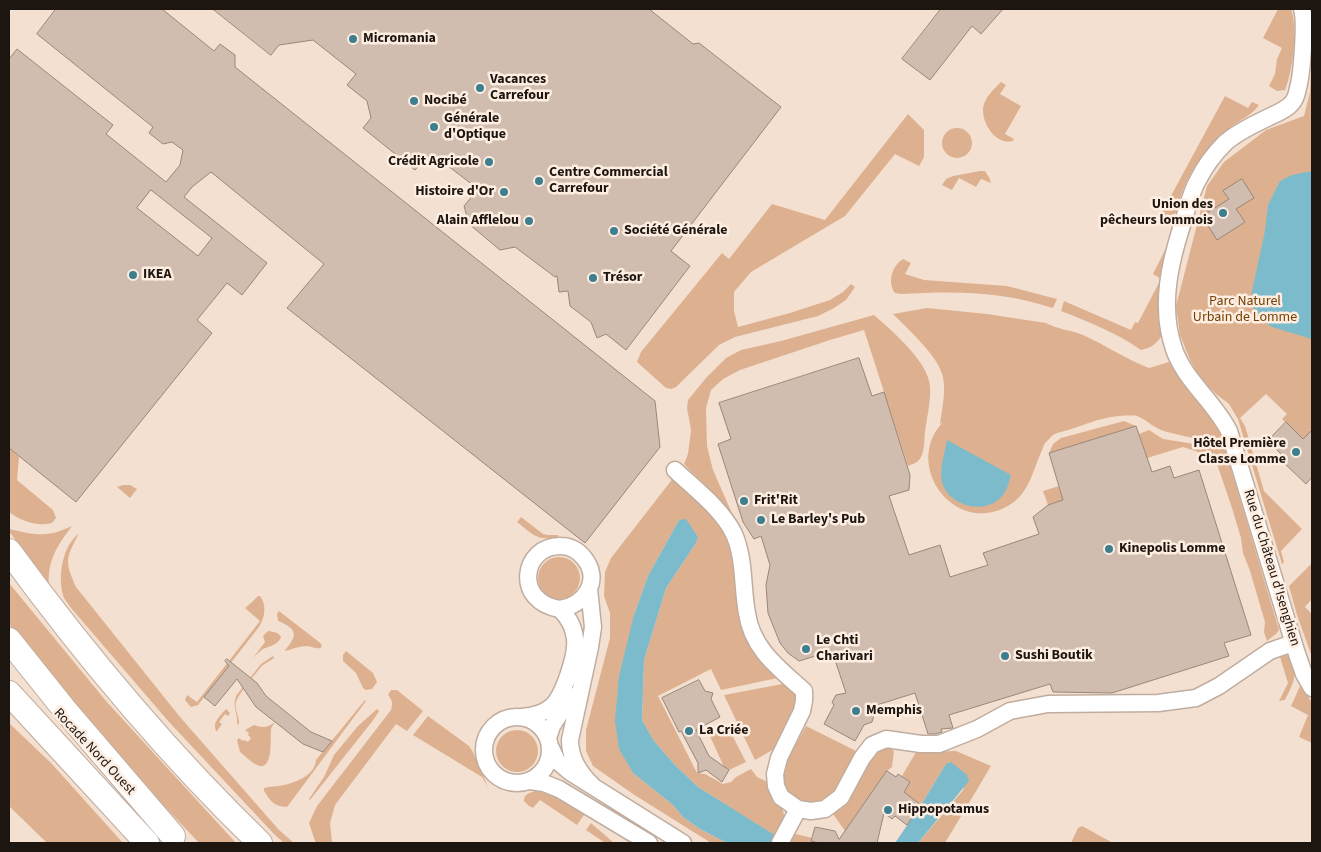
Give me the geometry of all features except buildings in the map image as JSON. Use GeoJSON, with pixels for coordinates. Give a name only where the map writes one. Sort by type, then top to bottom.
{"type":"FeatureCollection","features":[{"type":"Feature","properties":{"kind":"highway"},"geometry":{"type":"LineString","coordinates":[[9,551],[68,630],[114,686],[198,780],[260,843]]}},
{"type":"Feature","properties":{"kind":"highway"},"geometry":{"type":"LineString","coordinates":[[9,640],[65,710],[176,840]]}},
{"type":"Feature","properties":{"kind":"highway","name":"Rocade Nord Ouest"},"geometry":{"type":"LineString","coordinates":[[9,660],[176,840]]}},
{"type":"Feature","properties":{"kind":"highway","name":"Rocade Nord Ouest"},"geometry":{"type":"LineString","coordinates":[[9,693],[147,843]]}},
{"type":"Feature","properties":{"kind":"highway"},"geometry":{"type":"LineString","coordinates":[[100,792],[138,843]]}},
{"type":"Feature","properties":{"kind":"street","name":"Rue du Château d'Isenghien"},"geometry":{"type":"LineString","coordinates":[[1302,9],[1304,21],[1297,95],[1284,110],[1234,136],[1209,161],[1202,171],[1192,192],[1179,237],[1168,285],[1166,308],[1174,350],[1180,362],[1192,382],[1219,412],[1229,431],[1293,642],[1304,674],[1312,688]]}},
{"type":"Feature","properties":{"kind":"street"},"geometry":{"type":"LineString","coordinates":[[675,470],[722,515],[734,535],[742,564],[746,613],[750,630],[759,648],[804,691],[802,711],[779,758],[775,774],[776,786],[781,797],[798,809],[810,811],[825,809],[840,798],[862,758],[872,745],[886,739],[921,744],[939,744],[1010,711],[1048,704],[1158,703],[1196,698],[1220,686],[1270,651],[1293,642]]}},
{"type":"Feature","properties":{"kind":"street"},"geometry":{"type":"LineString","coordinates":[[556,546],[565,546],[577,551],[584,557],[589,566],[591,582],[584,597],[577,604],[569,608],[560,609],[550,608],[534,596],[529,587],[528,577],[534,558],[542,551],[556,546]]}},
{"type":"Feature","properties":{"kind":"street"},"geometry":{"type":"LineString","coordinates":[[589,589],[593,627],[571,732],[570,748],[580,772],[593,786]]}},
{"type":"Feature","properties":{"kind":"street"},"geometry":{"type":"LineString","coordinates":[[560,609],[570,620],[575,638],[574,653],[565,685],[558,700],[550,709],[537,715],[506,719],[498,722],[492,728],[484,743],[484,752],[485,760],[495,776],[518,784],[530,781],[544,771],[550,756],[552,726],[585,669]]}},
{"type":"Feature","properties":{"kind":"street"},"geometry":{"type":"LineString","coordinates":[[522,717],[538,724],[544,730],[557,761],[563,767],[683,843]]}},
{"type":"Feature","properties":{"kind":"street"},"geometry":{"type":"LineString","coordinates":[[530,781],[544,783],[559,789],[649,843]]}},
{"type":"Feature","properties":{"kind":"street"},"geometry":{"type":"LineString","coordinates":[[780,843],[798,809]]}},
{"type":"Feature","properties":{"kind":"street"},"geometry":{"type":"LineString","coordinates":[[601,814],[629,843]]}},
{"type":"Feature","properties":{"kind":"green space"},"geometry":{"type":"Polygon","coordinates":[[[1278,9],[1291,9],[1294,38],[1288,82],[1285,90],[1277,91],[1269,86],[1275,74],[1277,59],[1282,48],[1263,38],[1278,9]]]}},
{"type":"Feature","properties":{"kind":"green space","name":"Parc Naturel Urbain de Lomme"},"geometry":{"type":"Polygon","coordinates":[[[1312,53],[1312,438],[1308,434],[1303,439],[1282,419],[1287,414],[1266,394],[1240,418],[1245,426],[1264,491],[1302,529],[1281,551],[1284,562],[1282,564],[1238,419],[1229,404],[1200,378],[1190,360],[1180,335],[1176,306],[1207,186],[1224,162],[1266,130],[1304,116],[1310,92],[1312,53]]]}},
{"type":"Feature","properties":{"kind":"green space"},"geometry":{"type":"Polygon","coordinates":[[[1001,82],[1006,85],[1000,94],[1021,106],[1005,134],[1014,139],[1007,142],[997,138],[989,130],[983,114],[985,101],[1001,82]]]}},
{"type":"Feature","properties":{"kind":"green space"},"geometry":{"type":"Polygon","coordinates":[[[1225,96],[1248,108],[1252,102],[1259,105],[1249,115],[1231,127],[1204,154],[1184,187],[1177,212],[1167,219],[1160,216],[1225,96]]]}},
{"type":"Feature","properties":{"kind":"green space"},"geometry":{"type":"Polygon","coordinates":[[[908,114],[924,130],[924,157],[919,166],[895,154],[845,216],[751,272],[734,292],[734,311],[738,327],[830,300],[843,292],[851,284],[855,287],[846,300],[818,316],[735,337],[719,345],[676,387],[671,389],[666,388],[637,362],[641,352],[722,253],[729,259],[772,204],[825,220],[908,114]]]}},
{"type":"Feature","properties":{"kind":"green space"},"geometry":{"type":"Polygon","coordinates":[[[957,128],[968,132],[972,143],[968,154],[957,158],[946,154],[942,143],[946,132],[957,128]]]}},
{"type":"Feature","properties":{"kind":"green space"},"geometry":{"type":"Polygon","coordinates":[[[985,171],[991,183],[981,179],[976,187],[959,178],[952,190],[942,185],[946,179],[953,176],[985,171]]]}},
{"type":"Feature","properties":{"kind":"green space"},"geometry":{"type":"Polygon","coordinates":[[[1169,242],[1163,334],[1151,346],[1141,350],[1092,323],[1061,311],[1064,301],[1131,330],[1135,322],[1138,323],[1161,279],[1153,274],[1169,242]]]}},
{"type":"Feature","properties":{"kind":"green space"},"geometry":{"type":"Polygon","coordinates":[[[903,259],[911,263],[905,274],[924,280],[1007,286],[1057,299],[1053,308],[996,295],[895,293],[891,284],[892,274],[896,266],[903,259]]]}},
{"type":"Feature","properties":{"kind":"green space"},"geometry":{"type":"Polygon","coordinates":[[[927,308],[987,314],[1046,323],[1083,335],[1149,368],[1169,362],[1191,395],[1201,400],[1214,417],[1227,444],[1164,431],[1137,416],[1116,416],[1101,419],[1053,435],[1045,443],[1027,487],[1018,499],[1011,504],[985,513],[967,511],[951,503],[939,490],[931,474],[928,457],[932,439],[943,422],[940,424],[944,389],[940,369],[929,352],[893,314],[927,308]]]}},
{"type":"Feature","properties":{"kind":"green space"},"geometry":{"type":"Polygon","coordinates":[[[874,315],[908,347],[928,376],[930,397],[924,448],[920,458],[917,462],[908,466],[864,330],[740,370],[723,379],[711,390],[706,408],[707,446],[713,470],[730,512],[684,464],[688,454],[691,430],[687,408],[688,400],[726,358],[741,350],[874,315]]]}},
{"type":"Feature","properties":{"kind":"green space"},"geometry":{"type":"Polygon","coordinates":[[[1124,421],[1136,426],[1049,453],[1053,444],[1061,438],[1124,421]]]}},
{"type":"Feature","properties":{"kind":"green space"},"geometry":{"type":"Polygon","coordinates":[[[1149,430],[1163,439],[1225,449],[1279,630],[1267,641],[1264,632],[1265,622],[1243,553],[1241,538],[1232,508],[1217,464],[1207,455],[1183,447],[1147,458],[1139,434],[1149,430]]]}},
{"type":"Feature","properties":{"kind":"green space"},"geometry":{"type":"Polygon","coordinates":[[[9,448],[19,457],[17,480],[53,510],[56,518],[52,523],[29,522],[9,512],[9,448]]]}},
{"type":"Feature","properties":{"kind":"green space"},"geometry":{"type":"Polygon","coordinates":[[[674,477],[720,525],[742,574],[741,596],[782,677],[721,690],[711,669],[658,696],[697,773],[705,774],[723,784],[731,782],[751,769],[757,777],[770,783],[782,807],[786,823],[775,836],[698,787],[654,741],[642,720],[644,660],[666,588],[698,537],[679,520],[648,576],[634,615],[633,773],[673,805],[683,817],[700,829],[727,843],[711,843],[633,794],[593,766],[586,751],[586,730],[610,638],[610,613],[604,596],[605,572],[611,558],[674,477]]]}},
{"type":"Feature","properties":{"kind":"green space"},"geometry":{"type":"Polygon","coordinates":[[[130,485],[137,489],[130,498],[117,487],[130,485]]]}},
{"type":"Feature","properties":{"kind":"green space"},"geometry":{"type":"Polygon","coordinates":[[[1059,486],[1063,500],[1048,505],[1043,491],[1059,486]]]}},
{"type":"Feature","properties":{"kind":"green space"},"geometry":{"type":"Polygon","coordinates":[[[521,517],[543,534],[558,535],[558,537],[545,538],[532,534],[517,522],[521,517]]]}},
{"type":"Feature","properties":{"kind":"green space"},"geometry":{"type":"Polygon","coordinates":[[[72,526],[54,554],[51,562],[49,587],[9,529],[26,533],[48,534],[72,526]]]}},
{"type":"Feature","properties":{"kind":"green space"},"geometry":{"type":"Polygon","coordinates":[[[79,533],[68,560],[76,587],[180,717],[279,830],[294,843],[284,843],[274,834],[169,722],[71,608],[62,592],[61,569],[68,548],[79,533]]]}},
{"type":"Feature","properties":{"kind":"green space"},"geometry":{"type":"Polygon","coordinates":[[[559,557],[574,563],[580,578],[574,593],[559,599],[544,593],[538,578],[544,563],[559,557]]]}},
{"type":"Feature","properties":{"kind":"green space"},"geometry":{"type":"Polygon","coordinates":[[[1312,563],[1312,599],[1305,607],[1312,614],[1312,657],[1289,586],[1312,563]]]}},
{"type":"Feature","properties":{"kind":"green space"},"geometry":{"type":"Polygon","coordinates":[[[9,583],[106,701],[236,843],[199,843],[152,793],[27,648],[9,624],[9,583]]]}},
{"type":"Feature","properties":{"kind":"green space"},"geometry":{"type":"Polygon","coordinates":[[[260,596],[264,607],[263,619],[259,627],[198,705],[191,707],[185,700],[187,695],[197,702],[260,621],[245,608],[260,596]]]}},
{"type":"Feature","properties":{"kind":"green space"},"geometry":{"type":"Polygon","coordinates":[[[279,611],[319,642],[322,645],[321,648],[305,646],[285,651],[294,636],[294,632],[289,626],[278,621],[277,614],[279,611]]]}},
{"type":"Feature","properties":{"kind":"green space"},"geometry":{"type":"Polygon","coordinates":[[[268,631],[279,634],[280,640],[274,645],[263,649],[253,658],[265,642],[263,636],[268,631]]]}},
{"type":"Feature","properties":{"kind":"green space"},"geometry":{"type":"Polygon","coordinates":[[[346,651],[373,673],[377,682],[372,689],[366,690],[363,688],[356,673],[343,661],[343,655],[346,651]]]}},
{"type":"Feature","properties":{"kind":"green space"},"geometry":{"type":"Polygon","coordinates":[[[1287,655],[1294,667],[1294,678],[1285,700],[1279,701],[1288,683],[1280,657],[1287,655]]]}},
{"type":"Feature","properties":{"kind":"green space"},"geometry":{"type":"Polygon","coordinates":[[[273,656],[274,658],[261,667],[237,699],[236,708],[239,725],[237,723],[235,707],[236,696],[261,664],[273,656]]]}},
{"type":"Feature","properties":{"kind":"green space"},"geometry":{"type":"Polygon","coordinates":[[[788,683],[801,703],[776,748],[755,760],[724,695],[788,683]]]}},
{"type":"Feature","properties":{"kind":"green space"},"geometry":{"type":"Polygon","coordinates":[[[1300,686],[1303,687],[1312,703],[1312,743],[1299,737],[1308,715],[1291,706],[1300,686]]]}},
{"type":"Feature","properties":{"kind":"green space"},"geometry":{"type":"Polygon","coordinates":[[[391,690],[397,690],[423,711],[407,731],[396,724],[335,805],[330,823],[332,843],[317,843],[309,823],[317,806],[391,710],[392,702],[388,695],[391,690]]]}},
{"type":"Feature","properties":{"kind":"green space"},"geometry":{"type":"Polygon","coordinates":[[[365,700],[287,807],[279,806],[271,801],[264,788],[289,784],[309,774],[316,760],[365,700]]]}},
{"type":"Feature","properties":{"kind":"green space"},"geometry":{"type":"Polygon","coordinates":[[[226,709],[230,713],[228,716],[225,714],[219,722],[222,724],[216,731],[216,722],[226,709]]]}},
{"type":"Feature","properties":{"kind":"green space"},"geometry":{"type":"Polygon","coordinates":[[[377,709],[379,711],[374,719],[310,800],[324,777],[334,755],[358,726],[377,709]]]}},
{"type":"Feature","properties":{"kind":"green space"},"geometry":{"type":"Polygon","coordinates":[[[428,716],[469,746],[488,787],[482,777],[413,735],[428,716]]]}},
{"type":"Feature","properties":{"kind":"green space"},"geometry":{"type":"Polygon","coordinates":[[[275,722],[271,729],[269,759],[262,766],[257,765],[240,752],[237,740],[239,738],[248,742],[251,738],[245,730],[254,725],[265,727],[275,722]]]}},
{"type":"Feature","properties":{"kind":"green space"},"geometry":{"type":"Polygon","coordinates":[[[9,723],[51,763],[123,843],[47,843],[9,806],[9,723]]]}},
{"type":"Feature","properties":{"kind":"green space"},"geometry":{"type":"Polygon","coordinates":[[[727,725],[746,762],[729,770],[724,767],[709,734],[727,725]]]}},
{"type":"Feature","properties":{"kind":"green space"},"geometry":{"type":"Polygon","coordinates":[[[806,726],[858,752],[833,793],[816,804],[808,805],[793,797],[784,783],[783,776],[790,755],[806,726]]]}},
{"type":"Feature","properties":{"kind":"green space"},"geometry":{"type":"Polygon","coordinates":[[[517,730],[532,736],[538,751],[532,766],[517,772],[502,766],[496,751],[502,736],[517,730]]]}},
{"type":"Feature","properties":{"kind":"green space"},"geometry":{"type":"Polygon","coordinates":[[[884,744],[894,751],[892,767],[887,771],[849,825],[853,833],[851,843],[849,843],[845,831],[831,811],[871,753],[884,744]]]}},
{"type":"Feature","properties":{"kind":"green space"},"geometry":{"type":"Polygon","coordinates":[[[956,751],[991,766],[945,843],[918,843],[964,789],[946,764],[921,805],[904,793],[910,782],[902,776],[916,752],[956,751]]]}},
{"type":"Feature","properties":{"kind":"green space"},"geometry":{"type":"Polygon","coordinates":[[[535,791],[547,791],[584,815],[577,825],[540,800],[533,808],[524,799],[527,794],[535,791]]]}},
{"type":"Feature","properties":{"kind":"green space"},"geometry":{"type":"Polygon","coordinates":[[[591,823],[614,843],[605,843],[586,830],[591,823]]]}},
{"type":"Feature","properties":{"kind":"green space"},"geometry":{"type":"Polygon","coordinates":[[[1082,826],[1113,843],[1071,843],[1078,828],[1082,826]]]}},
{"type":"Feature","properties":{"kind":"green space"},"geometry":{"type":"Polygon","coordinates":[[[792,833],[812,838],[812,841],[819,843],[788,841],[792,833]]]}},
{"type":"Feature","properties":{"kind":"water"},"geometry":{"type":"Polygon","coordinates":[[[1312,171],[1312,339],[1272,327],[1260,319],[1251,304],[1268,205],[1280,181],[1292,175],[1312,171]]]}},
{"type":"Feature","properties":{"kind":"water"},"geometry":{"type":"Polygon","coordinates":[[[947,440],[1011,475],[1008,486],[1002,496],[987,506],[978,507],[968,506],[952,497],[942,482],[941,472],[947,440]]]}},
{"type":"Feature","properties":{"kind":"water"},"geometry":{"type":"Polygon","coordinates":[[[686,519],[698,537],[666,588],[644,660],[642,720],[654,741],[698,787],[773,834],[775,836],[771,843],[727,843],[700,829],[683,817],[673,805],[633,773],[619,749],[615,721],[619,676],[634,615],[648,576],[679,520],[686,519]]]}},
{"type":"Feature","properties":{"kind":"water"},"geometry":{"type":"Polygon","coordinates":[[[951,762],[967,775],[969,781],[918,843],[895,843],[946,764],[951,762]]]}},
{"type":"Feature","properties":{"kind":"place","name":"Micromania"},"geometry":{"type":"Point","coordinates":[353,39]}},
{"type":"Feature","properties":{"kind":"place","name":"Vacances Carrefour"},"geometry":{"type":"Point","coordinates":[480,88]}},
{"type":"Feature","properties":{"kind":"place","name":"Nocibé"},"geometry":{"type":"Point","coordinates":[414,101]}},
{"type":"Feature","properties":{"kind":"place","name":"Générale d'Optique"},"geometry":{"type":"Point","coordinates":[434,127]}},
{"type":"Feature","properties":{"kind":"place","name":"Crédit Agricole"},"geometry":{"type":"Point","coordinates":[489,162]}},
{"type":"Feature","properties":{"kind":"place","name":"Centre Commercial Carrefour"},"geometry":{"type":"Point","coordinates":[539,181]}},
{"type":"Feature","properties":{"kind":"place","name":"Histoire d'Or"},"geometry":{"type":"Point","coordinates":[504,192]}},
{"type":"Feature","properties":{"kind":"place","name":"Union des pêcheurs lommois"},"geometry":{"type":"Point","coordinates":[1223,213]}},
{"type":"Feature","properties":{"kind":"place","name":"Alain Afflelou"},"geometry":{"type":"Point","coordinates":[529,221]}},
{"type":"Feature","properties":{"kind":"place","name":"Société Générale"},"geometry":{"type":"Point","coordinates":[614,231]}},
{"type":"Feature","properties":{"kind":"place","name":"IKEA"},"geometry":{"type":"Point","coordinates":[133,275]}},
{"type":"Feature","properties":{"kind":"place","name":"Trésor"},"geometry":{"type":"Point","coordinates":[593,278]}},
{"type":"Feature","properties":{"kind":"place","name":"Hôtel Première Classe Lomme"},"geometry":{"type":"Point","coordinates":[1296,452]}},
{"type":"Feature","properties":{"kind":"place","name":"Frit'Rit"},"geometry":{"type":"Point","coordinates":[744,501]}},
{"type":"Feature","properties":{"kind":"place","name":"Le Barley's Pub"},"geometry":{"type":"Point","coordinates":[761,520]}},
{"type":"Feature","properties":{"kind":"place","name":"Kinepolis Lomme"},"geometry":{"type":"Point","coordinates":[1109,549]}},
{"type":"Feature","properties":{"kind":"place","name":"Le Chti Charivari"},"geometry":{"type":"Point","coordinates":[806,649]}},
{"type":"Feature","properties":{"kind":"place","name":"Sushi Boutik"},"geometry":{"type":"Point","coordinates":[1005,656]}},
{"type":"Feature","properties":{"kind":"place","name":"Memphis"},"geometry":{"type":"Point","coordinates":[856,711]}},
{"type":"Feature","properties":{"kind":"place","name":"La Criée"},"geometry":{"type":"Point","coordinates":[689,731]}},
{"type":"Feature","properties":{"kind":"place","name":"Hippopotamus"},"geometry":{"type":"Point","coordinates":[888,810]}}]}
